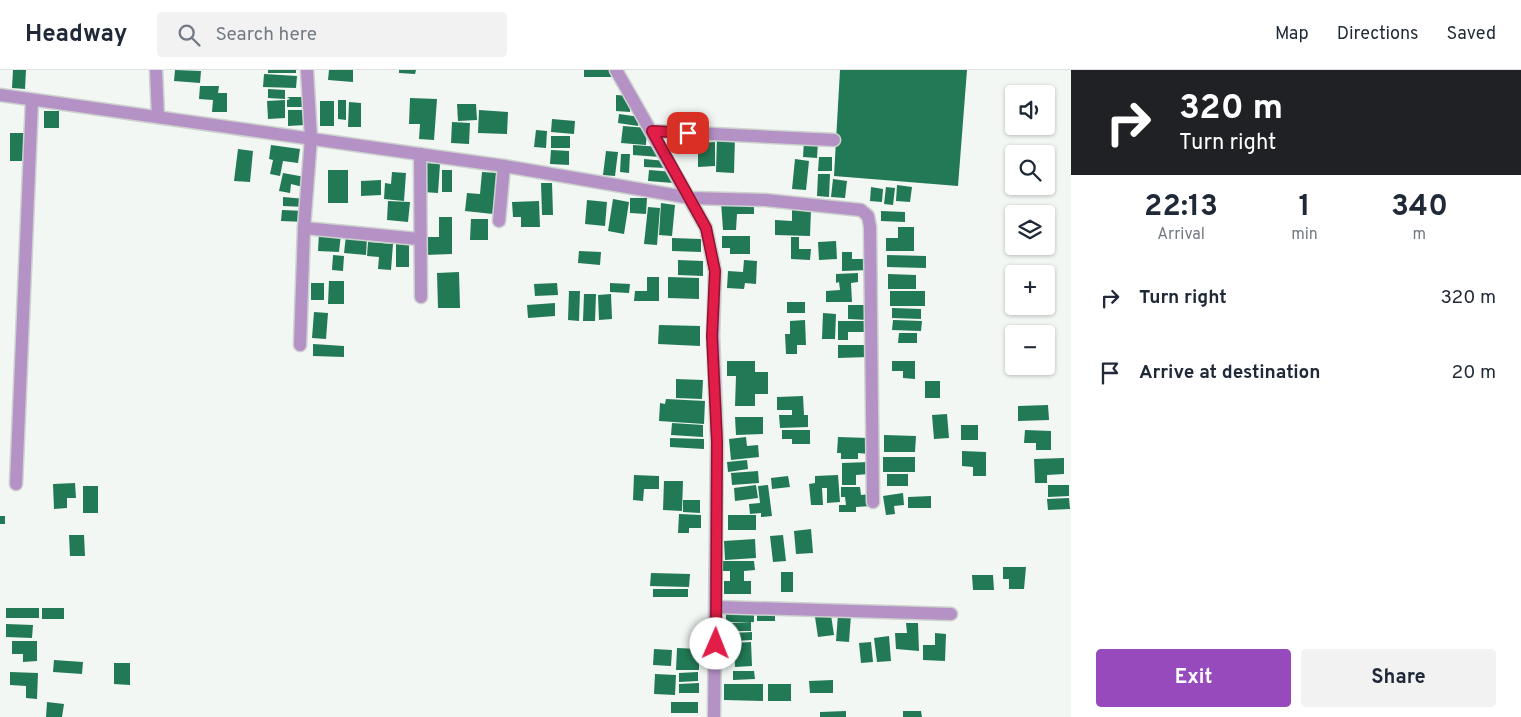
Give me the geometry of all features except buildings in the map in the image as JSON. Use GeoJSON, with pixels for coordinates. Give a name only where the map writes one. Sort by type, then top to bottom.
{"type":"FeatureCollection","features":[{"type":"Feature","properties":{"kind":"street"},"geometry":{"type":"LineString","coordinates":[[156,70],[158,117]]}},
{"type":"Feature","properties":{"kind":"street"},"geometry":{"type":"LineString","coordinates":[[300,345],[304,228],[311,138],[307,70]]}},
{"type":"Feature","properties":{"kind":"street"},"geometry":{"type":"LineString","coordinates":[[616,70],[691,198],[706,228],[715,271],[712,336],[717,442],[714,717]]}},
{"type":"Feature","properties":{"kind":"street"},"geometry":{"type":"LineString","coordinates":[[0,95],[504,166],[691,198],[766,200],[861,210],[868,216],[871,253],[873,502]]}},
{"type":"Feature","properties":{"kind":"street"},"geometry":{"type":"LineString","coordinates":[[16,484],[32,100]]}},
{"type":"Feature","properties":{"kind":"street"},"geometry":{"type":"LineString","coordinates":[[652,131],[834,140]]}},
{"type":"Feature","properties":{"kind":"street"},"geometry":{"type":"LineString","coordinates":[[420,154],[419,239],[421,297]]}},
{"type":"Feature","properties":{"kind":"street"},"geometry":{"type":"LineString","coordinates":[[499,221],[504,166]]}},
{"type":"Feature","properties":{"kind":"street"},"geometry":{"type":"LineString","coordinates":[[304,228],[419,239]]}},
{"type":"Feature","properties":{"kind":"street"},"geometry":{"type":"LineString","coordinates":[[716,607],[951,614]]}},
{"type":"Feature","properties":{"kind":"route"},"geometry":{"type":"LineString","coordinates":[[688,133],[652,131],[706,228],[715,271],[712,336],[717,442],[716,644]]}}]}
